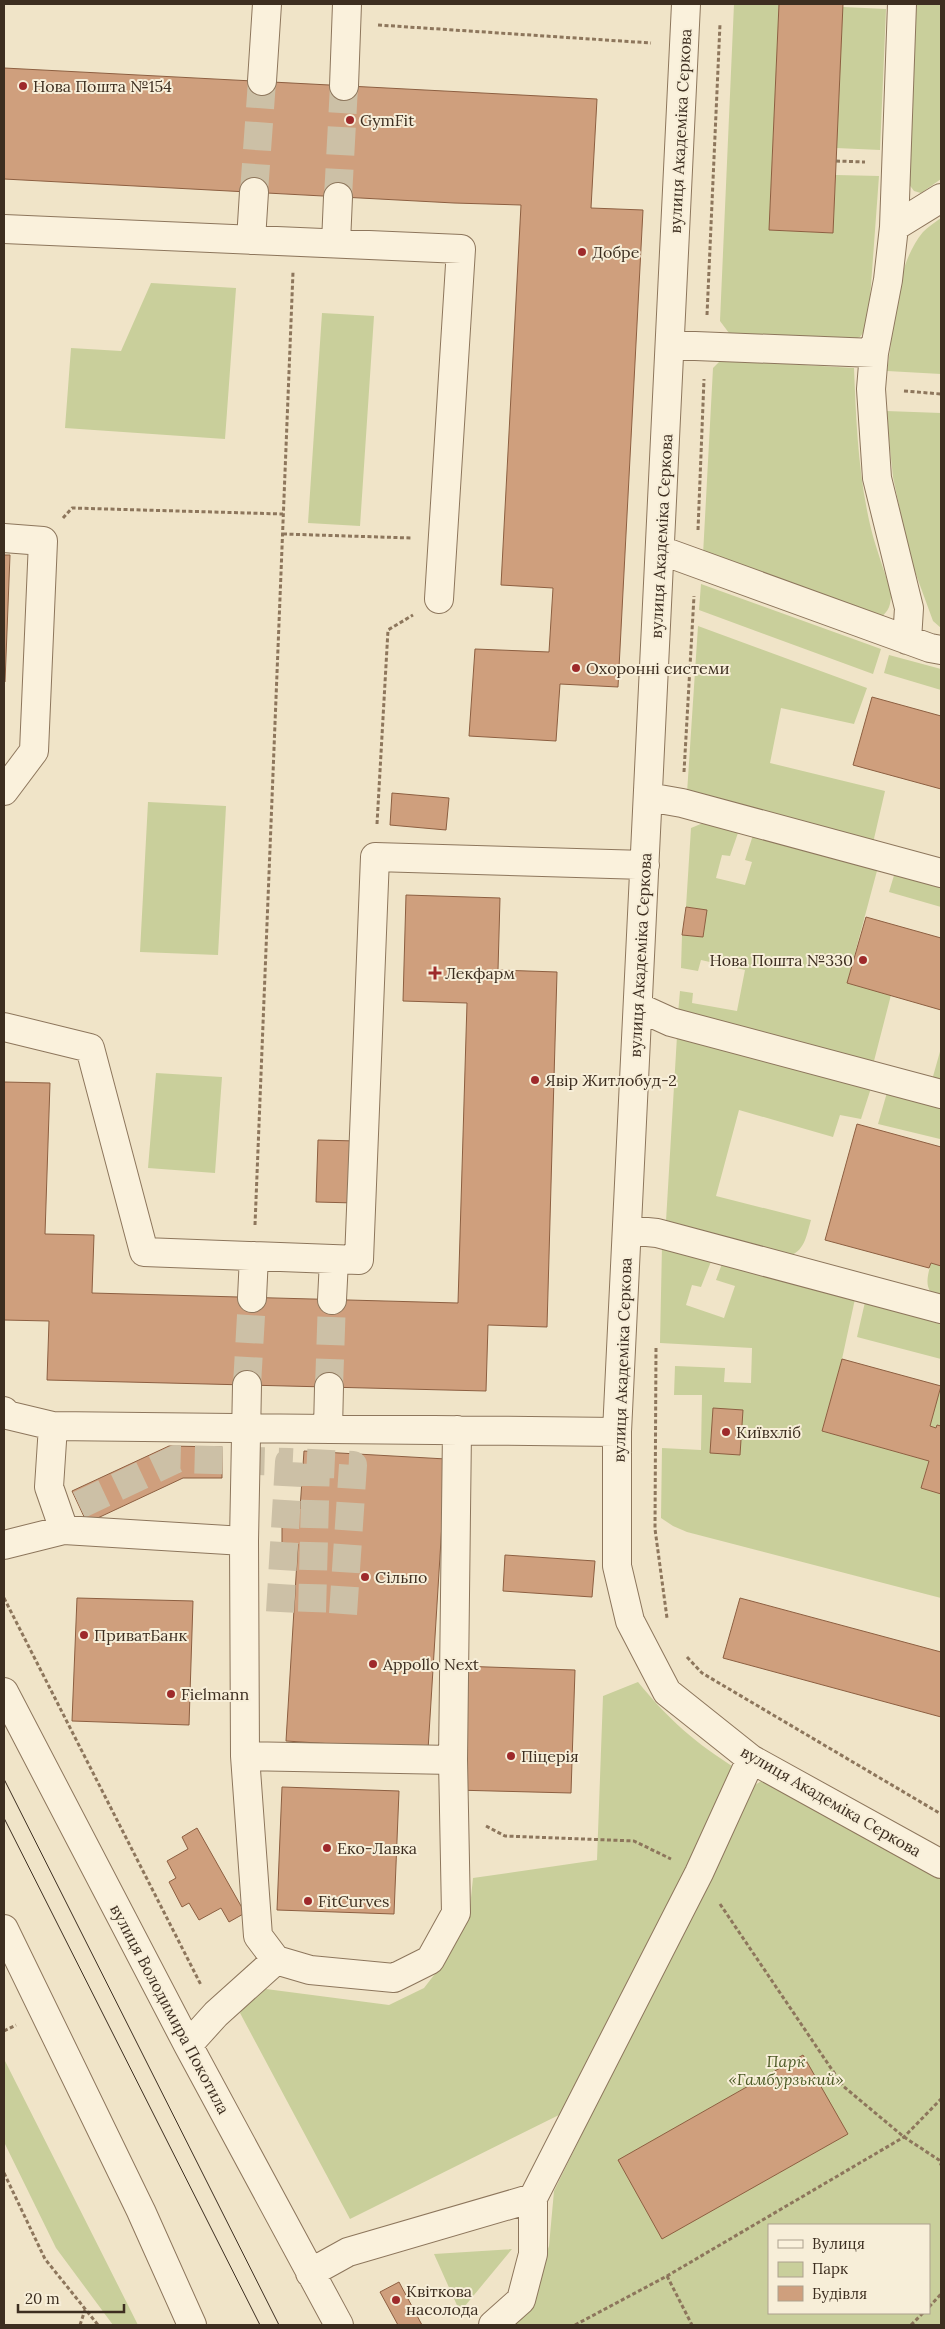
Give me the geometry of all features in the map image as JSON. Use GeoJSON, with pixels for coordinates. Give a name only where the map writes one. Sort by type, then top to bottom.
{"type":"FeatureCollection","features":[{"type":"Feature","properties":{"kind":"street"},"geometry":{"type":"LineString","coordinates":[[262,82],[267,4]]}},
{"type":"Feature","properties":{"kind":"street","name":"вулиця Академіка Сєркова"},"geometry":{"type":"LineString","coordinates":[[686,4],[617,1432],[617,1566],[630,1621],[667,1692],[752,1759],[941,1864]]}},
{"type":"Feature","properties":{"kind":"street"},"geometry":{"type":"LineString","coordinates":[[902,4],[894,227],[888,280],[874,352],[871,389],[878,478],[909,608],[907,640]]}},
{"type":"Feature","properties":{"kind":"street"},"geometry":{"type":"LineString","coordinates":[[344,86],[347,13]]}},
{"type":"Feature","properties":{"kind":"street"},"geometry":{"type":"LineString","coordinates":[[251,240],[254,192]]}},
{"type":"Feature","properties":{"kind":"street"},"geometry":{"type":"LineString","coordinates":[[336,243],[338,197]]}},
{"type":"Feature","properties":{"kind":"street"},"geometry":{"type":"LineString","coordinates":[[894,227],[941,198]]}},
{"type":"Feature","properties":{"kind":"street"},"geometry":{"type":"LineString","coordinates":[[4,229],[462,249],[439,599]]}},
{"type":"Feature","properties":{"kind":"street"},"geometry":{"type":"LineString","coordinates":[[670,345],[874,352]]}},
{"type":"Feature","properties":{"kind":"street"},"geometry":{"type":"LineString","coordinates":[[4,538],[43,541],[34,751],[4,791]]}},
{"type":"Feature","properties":{"kind":"street"},"geometry":{"type":"LineString","coordinates":[[660,550],[907,640],[941,650]]}},
{"type":"Feature","properties":{"kind":"street"},"geometry":{"type":"LineString","coordinates":[[648,797],[682,803],[941,872]]}},
{"type":"Feature","properties":{"kind":"street"},"geometry":{"type":"LineString","coordinates":[[4,1027],[90,1048],[144,1252],[359,1260],[375,857],[644,865]]}},
{"type":"Feature","properties":{"kind":"street"},"geometry":{"type":"LineString","coordinates":[[638,1007],[670,1022],[941,1094]]}},
{"type":"Feature","properties":{"kind":"street"},"geometry":{"type":"LineString","coordinates":[[627,1230],[657,1233],[941,1309]]}},
{"type":"Feature","properties":{"kind":"street"},"geometry":{"type":"LineString","coordinates":[[252,1298],[254,1256]]}},
{"type":"Feature","properties":{"kind":"street"},"geometry":{"type":"LineString","coordinates":[[332,1300],[334,1260]]}},
{"type":"Feature","properties":{"kind":"street"},"geometry":{"type":"LineString","coordinates":[[247,1385],[244,1541],[244,1756],[258,1936],[276,1960],[310,1970],[394,1978],[430,1960],[456,1913],[453,1760],[457,1430]]}},
{"type":"Feature","properties":{"kind":"street"},"geometry":{"type":"LineString","coordinates":[[328,1429],[329,1387]]}},
{"type":"Feature","properties":{"kind":"street"},"geometry":{"type":"LineString","coordinates":[[4,1411],[7,1415],[53,1426],[617,1432]]}},
{"type":"Feature","properties":{"kind":"street"},"geometry":{"type":"LineString","coordinates":[[53,1426],[50,1487],[67,1516]]}},
{"type":"Feature","properties":{"kind":"street"},"geometry":{"type":"LineString","coordinates":[[4,1545],[67,1516],[244,1541]]}},
{"type":"Feature","properties":{"kind":"street","name":"вулиця Володимира Покотила"},"geometry":{"type":"LineString","coordinates":[[4,1692],[188,2045],[339,2325]]}},
{"type":"Feature","properties":{"kind":"street"},"geometry":{"type":"LineString","coordinates":[[244,1756],[453,1760]]}},
{"type":"Feature","properties":{"kind":"street"},"geometry":{"type":"LineString","coordinates":[[493,2325],[521,2300],[533,2254],[533,2198],[699,1873],[752,1759]]}},
{"type":"Feature","properties":{"kind":"street"},"geometry":{"type":"LineString","coordinates":[[4,1929],[141,2211],[192,2325]]}},
{"type":"Feature","properties":{"kind":"street"},"geometry":{"type":"LineString","coordinates":[[188,2045],[216,2014],[276,1960]]}},
{"type":"Feature","properties":{"kind":"street"},"geometry":{"type":"LineString","coordinates":[[310,2273],[348,2252],[533,2198]]}},
{"type":"Feature","properties":{"kind":"path"},"geometry":{"type":"LineString","coordinates":[[347,13],[684,46]]}},
{"type":"Feature","properties":{"kind":"path"},"geometry":{"type":"LineString","coordinates":[[682,803],[696,564],[720,23]]}},
{"type":"Feature","properties":{"kind":"path"},"geometry":{"type":"LineString","coordinates":[[254,1256],[295,242]]}},
{"type":"Feature","properties":{"kind":"path"},"geometry":{"type":"LineString","coordinates":[[871,389],[941,394]]}},
{"type":"Feature","properties":{"kind":"path"},"geometry":{"type":"LineString","coordinates":[[43,541],[72,508],[283,514]]}},
{"type":"Feature","properties":{"kind":"path"},"geometry":{"type":"LineString","coordinates":[[283,534],[443,539]]}},
{"type":"Feature","properties":{"kind":"path"},"geometry":{"type":"LineString","coordinates":[[375,857],[388,630],[439,599]]}},
{"type":"Feature","properties":{"kind":"path"},"geometry":{"type":"LineString","coordinates":[[656,1341],[654,1529],[667,1620]]}},
{"type":"Feature","properties":{"kind":"path"},"geometry":{"type":"LineString","coordinates":[[4,1598],[216,2014]]}},
{"type":"Feature","properties":{"kind":"path"},"geometry":{"type":"LineString","coordinates":[[683,1652],[702,1673],[941,1814]]}},
{"type":"Feature","properties":{"kind":"path"},"geometry":{"type":"LineString","coordinates":[[454,1810],[505,1836],[634,1841],[699,1873],[843,2086],[904,2137],[940,2161],[941,2165]]}},
{"type":"Feature","properties":{"kind":"path"},"geometry":{"type":"LineString","coordinates":[[575,2325],[667,2276],[904,2137],[941,2099]]}},
{"type":"Feature","properties":{"kind":"path"},"geometry":{"type":"LineString","coordinates":[[4,2174],[45,2259],[98,2325]]}},
{"type":"Feature","properties":{"kind":"path"},"geometry":{"type":"LineString","coordinates":[[667,2276],[692,2325]]}},
{"type":"Feature","properties":{"kind":"path"},"geometry":{"type":"LineString","coordinates":[[930,2306],[941,2294]]}},
{"type":"Feature","properties":{"kind":"path"},"geometry":{"type":"LineString","coordinates":[[80,2325],[85,2309]]}},
{"type":"Feature","properties":{"kind":"path"},"geometry":{"type":"LineString","coordinates":[[911,2325],[922,2314]]}},
{"type":"Feature","properties":{"kind":"green space"},"geometry":{"type":"Polygon","coordinates":[[[734,4],[779,4],[769,230],[832,233],[836,175],[879,176],[868,326],[860,337],[849,341],[729,333],[720,321],[734,4]]]}},
{"type":"Feature","properties":{"kind":"green space"},"geometry":{"type":"Polygon","coordinates":[[[913,4],[941,4],[941,179],[921,193],[914,191],[908,183],[913,4]]]}},
{"type":"Feature","properties":{"kind":"green space"},"geometry":{"type":"Polygon","coordinates":[[[843,7],[886,9],[880,150],[836,148],[843,7]]]}},
{"type":"Feature","properties":{"kind":"green space"},"geometry":{"type":"Polygon","coordinates":[[[941,218],[941,374],[887,371],[897,298],[906,263],[913,247],[923,232],[941,218]]]}},
{"type":"Feature","properties":{"kind":"green space"},"geometry":{"type":"Polygon","coordinates":[[[151,283],[236,288],[225,439],[65,428],[71,348],[121,351],[151,283]]]}},
{"type":"Feature","properties":{"kind":"green space"},"geometry":{"type":"Polygon","coordinates":[[[322,313],[374,316],[360,526],[308,523],[322,313]]]}},
{"type":"Feature","properties":{"kind":"green space"},"geometry":{"type":"Polygon","coordinates":[[[721,360],[854,368],[858,444],[865,501],[891,593],[889,607],[880,618],[703,555],[713,368],[721,360]]]}},
{"type":"Feature","properties":{"kind":"green space"},"geometry":{"type":"Polygon","coordinates":[[[886,411],[941,413],[941,628],[933,621],[910,558],[893,477],[886,411]]]}},
{"type":"Feature","properties":{"kind":"green space"},"geometry":{"type":"Polygon","coordinates":[[[701,584],[881,649],[873,674],[699,610],[701,584]]]}},
{"type":"Feature","properties":{"kind":"green space"},"geometry":{"type":"Polygon","coordinates":[[[698,626],[867,688],[854,724],[781,708],[770,763],[885,791],[873,843],[687,793],[698,626]]]}},
{"type":"Feature","properties":{"kind":"green space"},"geometry":{"type":"Polygon","coordinates":[[[889,655],[941,669],[941,690],[884,673],[889,655]]]}},
{"type":"Feature","properties":{"kind":"green space"},"geometry":{"type":"Polygon","coordinates":[[[148,802],[226,806],[218,955],[140,952],[148,802]]]}},
{"type":"Feature","properties":{"kind":"green space"},"geometry":{"type":"Polygon","coordinates":[[[708,821],[739,830],[730,856],[722,855],[716,878],[745,885],[752,862],[745,860],[753,835],[878,867],[847,983],[891,995],[874,1061],[678,1014],[680,991],[693,993],[692,1003],[737,1011],[745,970],[701,960],[698,971],[681,968],[682,935],[703,937],[706,910],[686,907],[691,828],[708,821]]]}},
{"type":"Feature","properties":{"kind":"green space"},"geometry":{"type":"Polygon","coordinates":[[[895,872],[941,884],[941,907],[889,892],[895,872]]]}},
{"type":"Feature","properties":{"kind":"green space"},"geometry":{"type":"Polygon","coordinates":[[[677,1036],[872,1085],[861,1119],[840,1115],[833,1137],[739,1110],[716,1196],[811,1220],[804,1243],[792,1255],[786,1257],[685,1231],[666,1221],[677,1036]]]}},
{"type":"Feature","properties":{"kind":"green space"},"geometry":{"type":"Polygon","coordinates":[[[941,1048],[941,1082],[932,1080],[941,1048]]]}},
{"type":"Feature","properties":{"kind":"green space"},"geometry":{"type":"Polygon","coordinates":[[[156,1073],[222,1077],[215,1173],[148,1168],[156,1073]]]}},
{"type":"Feature","properties":{"kind":"green space"},"geometry":{"type":"Polygon","coordinates":[[[888,1089],[941,1104],[940,1139],[878,1124],[888,1089]]]}},
{"type":"Feature","properties":{"kind":"green space"},"geometry":{"type":"Polygon","coordinates":[[[662,1246],[712,1259],[701,1287],[692,1285],[686,1305],[724,1318],[735,1286],[716,1280],[723,1261],[855,1299],[842,1359],[822,1431],[929,1461],[921,1488],[941,1494],[941,1598],[687,1532],[661,1518],[662,1448],[701,1450],[702,1395],[674,1395],[675,1366],[725,1368],[724,1382],[751,1383],[752,1348],[660,1343],[662,1246]]]}},
{"type":"Feature","properties":{"kind":"green space"},"geometry":{"type":"Polygon","coordinates":[[[931,1263],[941,1266],[941,1301],[929,1289],[927,1280],[931,1263]]]}},
{"type":"Feature","properties":{"kind":"green space"},"geometry":{"type":"Polygon","coordinates":[[[865,1302],[941,1323],[941,1359],[857,1337],[865,1302]]]}},
{"type":"Feature","properties":{"kind":"green space"},"geometry":{"type":"Polygon","coordinates":[[[941,1384],[941,1426],[937,1425],[936,1428],[930,1426],[941,1384]]]}},
{"type":"Feature","properties":{"kind":"green space"},"geometry":{"type":"Polygon","coordinates":[[[638,1682],[683,1730],[708,1750],[737,1769],[567,2111],[350,2219],[240,2013],[247,2003],[266,1989],[389,2005],[424,1988],[448,1957],[469,1917],[473,1878],[597,1860],[603,1696],[638,1682]]]}},
{"type":"Feature","properties":{"kind":"green space","name":"Парк «Гамбурзький»"},"geometry":{"type":"Polygon","coordinates":[[[766,1778],[941,1874],[941,2325],[505,2325],[528,2305],[549,2246],[554,2191],[752,1787],[766,1778]]]}},
{"type":"Feature","properties":{"kind":"green space"},"geometry":{"type":"Polygon","coordinates":[[[4,2059],[138,2325],[113,2325],[56,2248],[4,2142],[4,2059]]]}},
{"type":"Feature","properties":{"kind":"green space"},"geometry":{"type":"Polygon","coordinates":[[[512,2249],[460,2312],[434,2254],[512,2249]]]}},
{"type":"Feature","properties":{"kind":"building"},"geometry":{"type":"Polygon","coordinates":[[[779,4],[843,4],[833,233],[769,230],[779,4]]]}},
{"type":"Feature","properties":{"kind":"building"},"geometry":{"type":"Polygon","coordinates":[[[4,68],[597,99],[591,208],[643,210],[618,687],[560,684],[556,741],[469,736],[475,649],[549,652],[553,588],[501,585],[521,205],[4,179],[4,68]]]}},
{"type":"Feature","properties":{"kind":"building"},"geometry":{"type":"Polygon","coordinates":[[[4,555],[10,555],[5,682],[4,682],[4,555]]]}},
{"type":"Feature","properties":{"kind":"building"},"geometry":{"type":"Polygon","coordinates":[[[872,697],[941,716],[941,789],[853,765],[872,697]]]}},
{"type":"Feature","properties":{"kind":"building"},"geometry":{"type":"Polygon","coordinates":[[[392,793],[449,798],[446,830],[390,825],[392,793]]]}},
{"type":"Feature","properties":{"kind":"building"},"geometry":{"type":"Polygon","coordinates":[[[406,895],[500,898],[498,970],[557,972],[547,1327],[488,1325],[486,1391],[47,1380],[49,1321],[4,1320],[4,1082],[50,1083],[45,1234],[94,1235],[92,1293],[458,1303],[467,1003],[403,1001],[406,895]]]}},
{"type":"Feature","properties":{"kind":"building"},"geometry":{"type":"Polygon","coordinates":[[[686,907],[707,910],[703,937],[682,935],[686,907]]]}},
{"type":"Feature","properties":{"kind":"building"},"geometry":{"type":"Polygon","coordinates":[[[866,917],[941,938],[941,1010],[847,983],[866,917]]]}},
{"type":"Feature","properties":{"kind":"building"},"geometry":{"type":"Polygon","coordinates":[[[857,1124],[941,1147],[941,1266],[931,1263],[929,1268],[825,1240],[857,1124]]]}},
{"type":"Feature","properties":{"kind":"building"},"geometry":{"type":"Polygon","coordinates":[[[318,1140],[356,1141],[355,1203],[316,1202],[318,1140]]]}},
{"type":"Feature","properties":{"kind":"building"},"geometry":{"type":"Polygon","coordinates":[[[842,1359],[941,1386],[930,1426],[936,1428],[937,1425],[941,1426],[941,1494],[921,1488],[929,1461],[822,1431],[842,1359]]]}},
{"type":"Feature","properties":{"kind":"building","name":"Київхліб"},"geometry":{"type":"Polygon","coordinates":[[[713,1408],[743,1410],[740,1455],[710,1453],[713,1408]]]}},
{"type":"Feature","properties":{"kind":"building"},"geometry":{"type":"Polygon","coordinates":[[[169,1446],[222,1447],[222,1478],[183,1478],[87,1523],[72,1491],[169,1446]]]}},
{"type":"Feature","properties":{"kind":"building"},"geometry":{"type":"Polygon","coordinates":[[[304,1451],[446,1459],[428,1750],[286,1741],[298,1544],[282,1543],[283,1508],[300,1509],[304,1451]]]}},
{"type":"Feature","properties":{"kind":"building"},"geometry":{"type":"Polygon","coordinates":[[[505,1555],[595,1561],[592,1597],[503,1591],[505,1555]]]}},
{"type":"Feature","properties":{"kind":"building"},"geometry":{"type":"Polygon","coordinates":[[[77,1598],[193,1601],[189,1725],[72,1721],[77,1598]]]}},
{"type":"Feature","properties":{"kind":"building"},"geometry":{"type":"Polygon","coordinates":[[[740,1598],[941,1652],[941,1717],[723,1658],[740,1598]]]}},
{"type":"Feature","properties":{"kind":"building"},"geometry":{"type":"Polygon","coordinates":[[[459,1666],[575,1670],[571,1793],[454,1790],[459,1666]]]}},
{"type":"Feature","properties":{"kind":"building"},"geometry":{"type":"Polygon","coordinates":[[[282,1787],[399,1791],[394,1914],[277,1910],[282,1787]]]}},
{"type":"Feature","properties":{"kind":"building"},"geometry":{"type":"Polygon","coordinates":[[[197,1828],[245,1913],[229,1922],[221,1908],[199,1920],[189,1903],[182,1907],[169,1882],[176,1878],[167,1861],[188,1849],[182,1837],[197,1828]]]}},
{"type":"Feature","properties":{"kind":"building"},"geometry":{"type":"Polygon","coordinates":[[[803,2055],[848,2134],[662,2239],[618,2160],[803,2055]]]}},
{"type":"Feature","properties":{"kind":"building"},"geometry":{"type":"Polygon","coordinates":[[[399,2282],[422,2325],[398,2325],[380,2292],[399,2282]]]}},
{"type":"Feature","properties":{"kind":"tunnel"},"geometry":{"type":"LineString","coordinates":[[254,192],[262,81]]}},
{"type":"Feature","properties":{"kind":"tunnel"},"geometry":{"type":"LineString","coordinates":[[338,197],[344,86]]}},
{"type":"Feature","properties":{"kind":"tunnel"},"geometry":{"type":"LineString","coordinates":[[247,1385],[252,1298]]}},
{"type":"Feature","properties":{"kind":"tunnel"},"geometry":{"type":"LineString","coordinates":[[329,1387],[332,1300]]}},
{"type":"Feature","properties":{"kind":"tunnel"},"geometry":{"type":"LineString","coordinates":[[79,1505],[176,1459],[289,1462]]}},
{"type":"Feature","properties":{"kind":"tunnel"},"geometry":{"type":"LineString","coordinates":[[280,1612],[289,1462],[353,1465],[343,1614]]}},
{"type":"Feature","properties":{"kind":"tunnel"},"geometry":{"type":"LineString","coordinates":[[312,1612],[316,1464]]}},
{"type":"Feature","properties":{"kind":"tram line"},"geometry":{"type":"LineString","coordinates":[[4,1779],[279,2325]]}},
{"type":"Feature","properties":{"kind":"tram line"},"geometry":{"type":"LineString","coordinates":[[4,1818],[260,2325]]}},
{"type":"Feature","properties":{"kind":"place","name":"Нова Пошта №154"},"geometry":{"type":"Point","coordinates":[23,86]}},
{"type":"Feature","properties":{"kind":"place","name":"GymFit"},"geometry":{"type":"Point","coordinates":[350,120]}},
{"type":"Feature","properties":{"kind":"place","name":"Добре"},"geometry":{"type":"Point","coordinates":[582,252]}},
{"type":"Feature","properties":{"kind":"place","name":"Охоронні системи"},"geometry":{"type":"Point","coordinates":[576,668]}},
{"type":"Feature","properties":{"kind":"place","name":"Нова Пошта №330"},"geometry":{"type":"Point","coordinates":[863,960]}},
{"type":"Feature","properties":{"kind":"place","name":"Лекфарм"},"geometry":{"type":"Point","coordinates":[435,973]}},
{"type":"Feature","properties":{"kind":"place","name":"Явір Житлобуд-2"},"geometry":{"type":"Point","coordinates":[535,1080]}},
{"type":"Feature","properties":{"kind":"place","name":"Київхліб"},"geometry":{"type":"Point","coordinates":[726,1432]}},
{"type":"Feature","properties":{"kind":"place","name":"Сільпо"},"geometry":{"type":"Point","coordinates":[365,1577]}},
{"type":"Feature","properties":{"kind":"place","name":"ПриватБанк"},"geometry":{"type":"Point","coordinates":[84,1635]}},
{"type":"Feature","properties":{"kind":"place","name":"Appollo Next"},"geometry":{"type":"Point","coordinates":[373,1664]}},
{"type":"Feature","properties":{"kind":"place","name":"Fielmann"},"geometry":{"type":"Point","coordinates":[171,1694]}},
{"type":"Feature","properties":{"kind":"place","name":"Піцерія"},"geometry":{"type":"Point","coordinates":[511,1756]}},
{"type":"Feature","properties":{"kind":"place","name":"Еко-Лавка"},"geometry":{"type":"Point","coordinates":[327,1848]}},
{"type":"Feature","properties":{"kind":"place","name":"FitCurves"},"geometry":{"type":"Point","coordinates":[308,1901]}},
{"type":"Feature","properties":{"kind":"place","name":"Квіткова насолода"},"geometry":{"type":"Point","coordinates":[396,2300]}}]}
